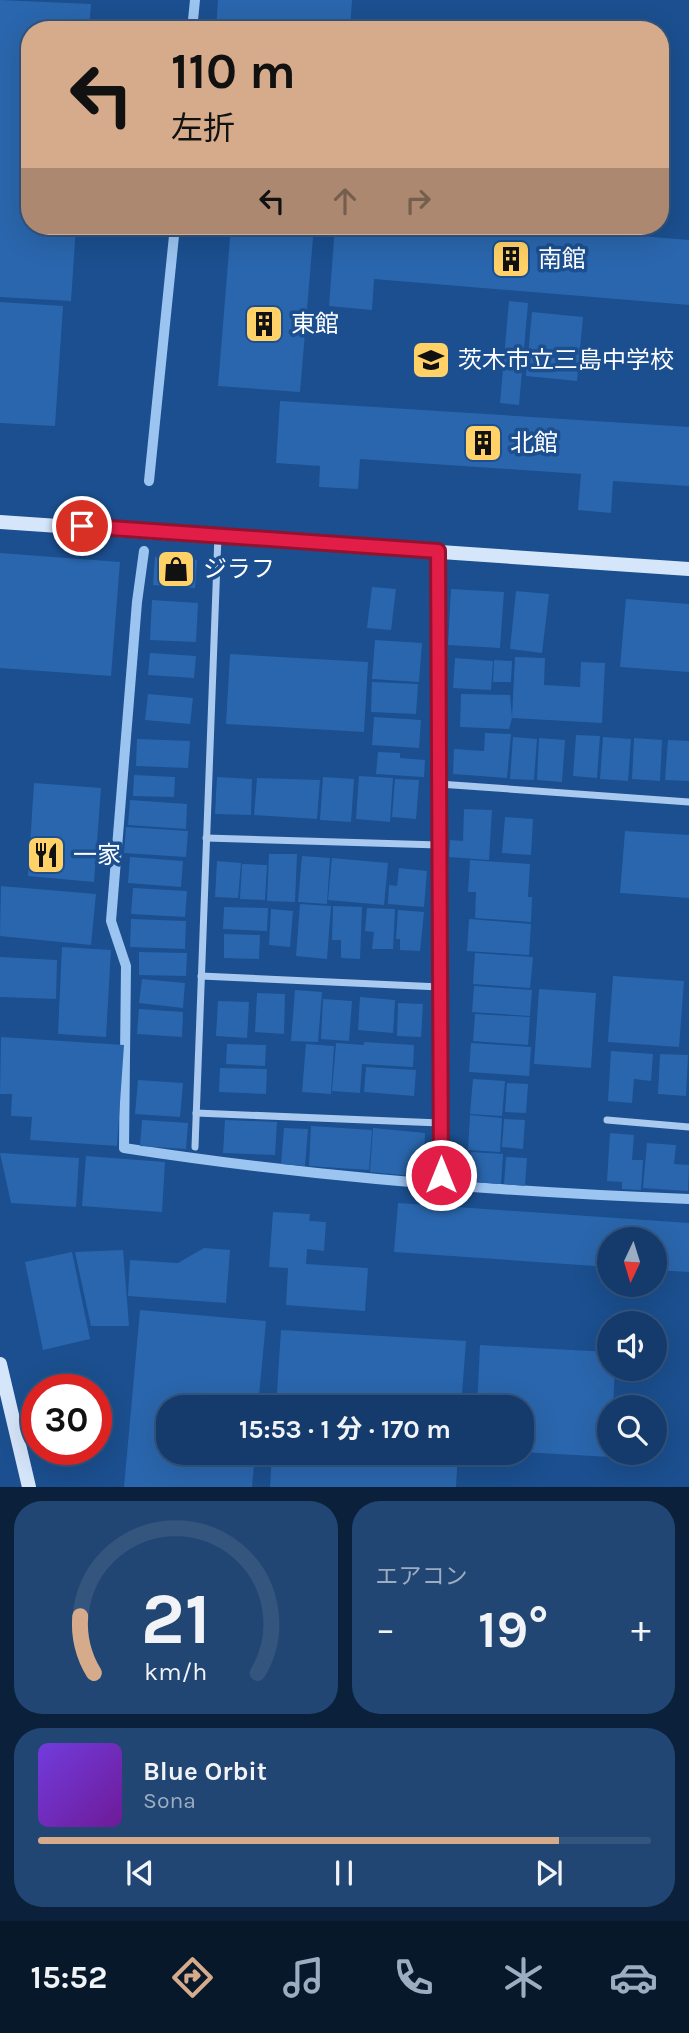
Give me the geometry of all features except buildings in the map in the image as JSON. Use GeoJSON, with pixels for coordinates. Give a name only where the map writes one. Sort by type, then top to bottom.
{"type":"FeatureCollection","features":[{"type":"Feature","properties":{"kind":"street"},"geometry":{"type":"LineString","coordinates":[[0,522],[218,534],[689,569]]}},
{"type":"Feature","properties":{"kind":"street"},"geometry":{"type":"LineString","coordinates":[[195,1147],[218,534]]}},
{"type":"Feature","properties":{"kind":"street"},"geometry":{"type":"LineString","coordinates":[[438,551],[441,1175]]}},
{"type":"Feature","properties":{"kind":"street"},"geometry":{"type":"LineString","coordinates":[[439,784],[689,802]]}},
{"type":"Feature","properties":{"kind":"street"},"geometry":{"type":"LineString","coordinates":[[206,838],[439,845]]}},
{"type":"Feature","properties":{"kind":"street"},"geometry":{"type":"LineString","coordinates":[[201,976],[440,987]]}},
{"type":"Feature","properties":{"kind":"street"},"geometry":{"type":"LineString","coordinates":[[196,1113],[440,1122]]}},
{"type":"Feature","properties":{"kind":"street"},"geometry":{"type":"LineString","coordinates":[[607,1120],[689,1127]]}},
{"type":"Feature","properties":{"kind":"street"},"geometry":{"type":"LineString","coordinates":[[0,1364],[29,1487]]}},
{"type":"Feature","properties":{"kind":"waterway"},"geometry":{"type":"LineString","coordinates":[[193,21],[195,0]]}},
{"type":"Feature","properties":{"kind":"waterway"},"geometry":{"type":"LineString","coordinates":[[149,481],[174,235]]}},
{"type":"Feature","properties":{"kind":"waterway"},"geometry":{"type":"LineString","coordinates":[[144,551],[137,602],[111,921],[126,966],[124,1148],[406,1182],[689,1199]]}},
{"type":"Feature","properties":{"kind":"place","name":"南館"},"geometry":{"type":"Point","coordinates":[511,259]}},
{"type":"Feature","properties":{"kind":"place","name":"東館"},"geometry":{"type":"Point","coordinates":[264,324]}},
{"type":"Feature","properties":{"kind":"place","name":"茨木市立三島中学校"},"geometry":{"type":"Point","coordinates":[431,360]}},
{"type":"Feature","properties":{"kind":"place","name":"北館"},"geometry":{"type":"Point","coordinates":[483,443]}},
{"type":"Feature","properties":{"kind":"place","name":"ジラフ"},"geometry":{"type":"Point","coordinates":[176,569]}},
{"type":"Feature","properties":{"kind":"place","name":"一家"},"geometry":{"type":"Point","coordinates":[46,855]}},
{"type":"Feature","properties":{"kind":"route"},"geometry":{"type":"LineString","coordinates":[[82,526],[438,551],[441,1175]]}}]}
